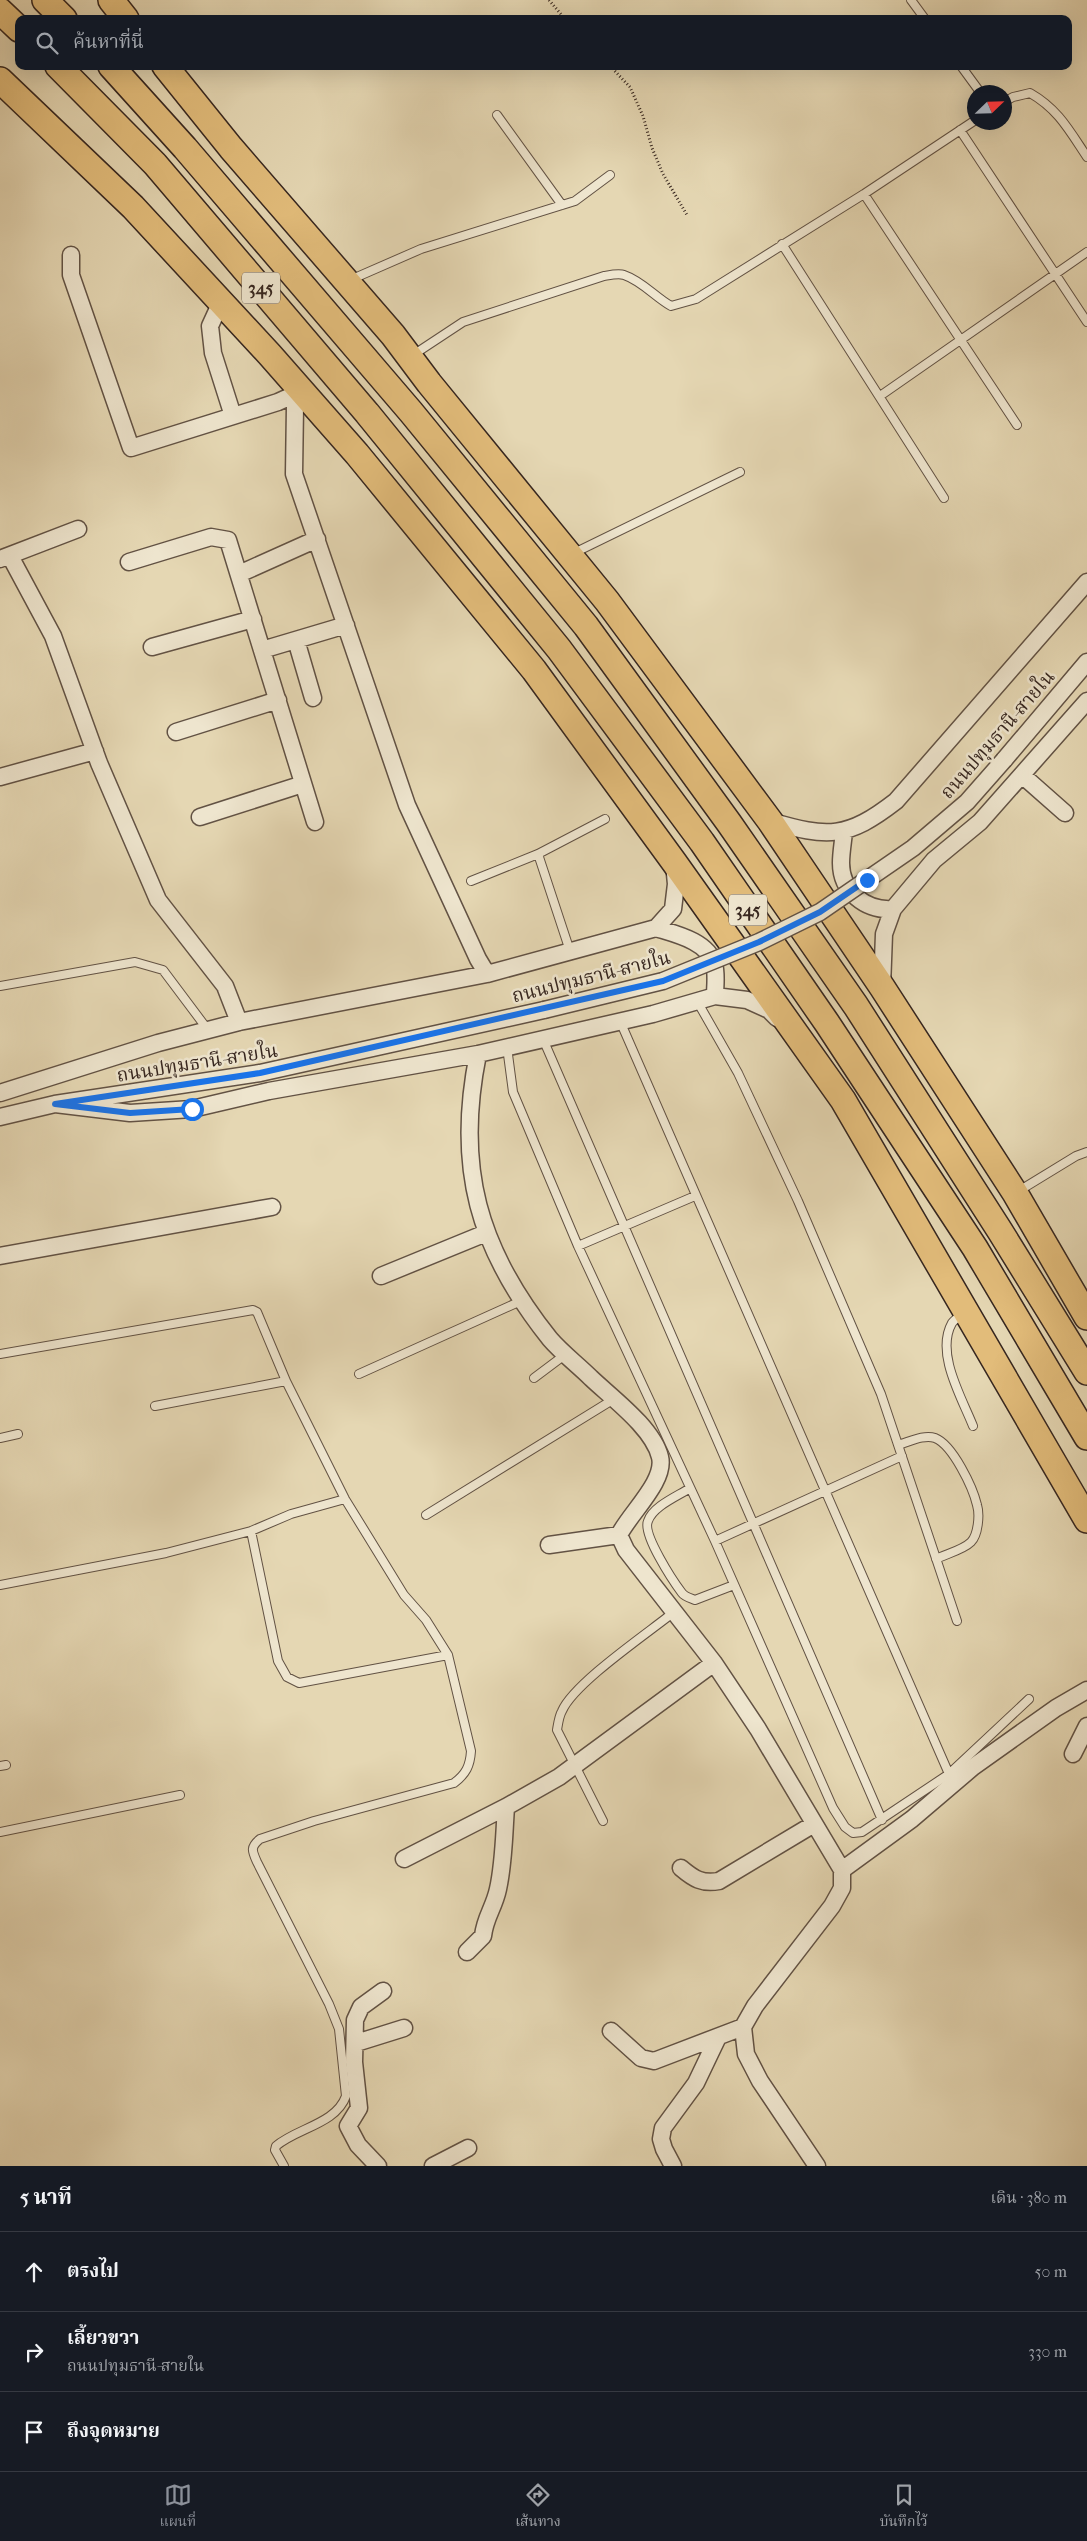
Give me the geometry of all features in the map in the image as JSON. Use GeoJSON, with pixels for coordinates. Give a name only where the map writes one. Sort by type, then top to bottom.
{"type":"FeatureCollection","features":[{"type":"Feature","properties":{"kind":"main road"},"geometry":{"type":"LineString","coordinates":[[45,0],[60,15]]}},
{"type":"Feature","properties":{"kind":"main road"},"geometry":{"type":"LineString","coordinates":[[111,0],[123,15]]}},
{"type":"Feature","properties":{"kind":"main road"},"geometry":{"type":"LineString","coordinates":[[0,11],[15,24]]}},
{"type":"Feature","properties":{"kind":"main road","name":"345"},"geometry":{"type":"LineString","coordinates":[[62,70],[155,164],[367,413],[558,649],[702,842],[827,1023],[975,1248],[1087,1437]]}},
{"type":"Feature","properties":{"kind":"main road","name":"345"},"geometry":{"type":"LineString","coordinates":[[115,70],[185,148],[412,412],[586,626],[729,823],[856,1006],[1000,1231],[1087,1372]]}},
{"type":"Feature","properties":{"kind":"main road"},"geometry":{"type":"LineString","coordinates":[[168,70],[215,130],[393,335],[607,601],[770,821],[882,987],[1015,1193],[1081,1302]]}},
{"type":"Feature","properties":{"kind":"main road"},"geometry":{"type":"LineString","coordinates":[[0,80],[116,190],[302,391],[397,502],[534,670],[674,862],[843,1100],[1087,1520]]}},
{"type":"Feature","properties":{"kind":"main road"},"geometry":{"type":"LineString","coordinates":[[334,323],[393,335]]}},
{"type":"Feature","properties":{"kind":"main road"},"geometry":{"type":"LineString","coordinates":[[367,413],[397,502]]}},
{"type":"Feature","properties":{"kind":"main road"},"geometry":{"type":"LineString","coordinates":[[921,1049],[1000,1231]]}},
{"type":"Feature","properties":{"kind":"main road"},"geometry":{"type":"LineString","coordinates":[[843,1100],[975,1248]]}},
{"type":"Feature","properties":{"kind":"street"},"geometry":{"type":"LineString","coordinates":[[71,255],[71,275],[131,448],[278,402],[302,391]]}},
{"type":"Feature","properties":{"kind":"street"},"geometry":{"type":"LineString","coordinates":[[221,302],[210,326],[213,353],[233,416]]}},
{"type":"Feature","properties":{"kind":"street"},"geometry":{"type":"LineString","coordinates":[[302,391],[294,406],[294,474],[408,805],[478,959],[487,974]]}},
{"type":"Feature","properties":{"kind":"street"},"geometry":{"type":"LineString","coordinates":[[78,529],[5,557],[53,636],[95,751],[158,900],[226,986],[239,1022]]}},
{"type":"Feature","properties":{"kind":"street"},"geometry":{"type":"LineString","coordinates":[[130,562],[211,537],[228,540],[315,822]]}},
{"type":"Feature","properties":{"kind":"street"},"geometry":{"type":"LineString","coordinates":[[239,574],[317,539]]}},
{"type":"Feature","properties":{"kind":"street"},"geometry":{"type":"LineString","coordinates":[[770,821],[825,834],[844,832],[860,825],[896,801],[1087,582]]}},
{"type":"Feature","properties":{"kind":"street"},"geometry":{"type":"LineString","coordinates":[[152,647],[253,618]]}},
{"type":"Feature","properties":{"kind":"street"},"geometry":{"type":"LineString","coordinates":[[262,650],[346,625]]}},
{"type":"Feature","properties":{"kind":"street"},"geometry":{"type":"LineString","coordinates":[[296,640],[313,698]]}},
{"type":"Feature","properties":{"kind":"street","name":"ถนนปทุมธานี-สายใน"},"geometry":{"type":"LineString","coordinates":[[0,1117],[55,1104],[260,1073],[544,1010],[663,981],[759,942],[820,912],[913,848],[967,802],[1048,705],[1087,662]]}},
{"type":"Feature","properties":{"kind":"street"},"geometry":{"type":"LineString","coordinates":[[176,732],[278,700]]}},
{"type":"Feature","properties":{"kind":"street"},"geometry":{"type":"LineString","coordinates":[[882,987],[884,934],[893,909],[934,860],[980,822],[1087,701]]}},
{"type":"Feature","properties":{"kind":"street"},"geometry":{"type":"LineString","coordinates":[[0,777],[95,751]]}},
{"type":"Feature","properties":{"kind":"street"},"geometry":{"type":"LineString","coordinates":[[1022,775],[1065,814]]}},
{"type":"Feature","properties":{"kind":"street"},"geometry":{"type":"LineString","coordinates":[[200,817],[303,784]]}},
{"type":"Feature","properties":{"kind":"street"},"geometry":{"type":"LineString","coordinates":[[844,832],[841,865],[846,885],[864,904],[879,910],[893,909]]}},
{"type":"Feature","properties":{"kind":"street","name":"ถนนปทุมธานี-สายใน"},"geometry":{"type":"LineString","coordinates":[[0,1093],[239,1022],[487,974],[656,928],[673,909],[676,884],[674,862]]}},
{"type":"Feature","properties":{"kind":"street"},"geometry":{"type":"LineString","coordinates":[[656,928],[687,938],[706,949],[714,963],[715,996]]}},
{"type":"Feature","properties":{"kind":"street"},"geometry":{"type":"LineString","coordinates":[[55,1104],[130,1113],[192,1109],[269,1091],[478,1054],[620,1021],[715,996],[747,1000],[769,1010],[804,1044]]}},
{"type":"Feature","properties":{"kind":"street"},"geometry":{"type":"LineString","coordinates":[[478,1054],[473,1078],[467,1134],[471,1176],[486,1233],[512,1285],[551,1340],[649,1436],[660,1457],[660,1475],[619,1535],[549,1546]]}},
{"type":"Feature","properties":{"kind":"street"},"geometry":{"type":"LineString","coordinates":[[0,1256],[272,1207]]}},
{"type":"Feature","properties":{"kind":"street"},"geometry":{"type":"LineString","coordinates":[[381,1276],[486,1233]]}},
{"type":"Feature","properties":{"kind":"street"},"geometry":{"type":"LineString","coordinates":[[619,1535],[626,1550],[714,1663],[758,1729],[842,1870],[842,1888],[832,1906],[754,2006],[743,2027],[746,2054],[755,2072],[818,2166]]}},
{"type":"Feature","properties":{"kind":"street"},"geometry":{"type":"LineString","coordinates":[[404,1859],[506,1807],[574,1765],[714,1663]]}},
{"type":"Feature","properties":{"kind":"street"},"geometry":{"type":"LineString","coordinates":[[842,1870],[912,1819],[973,1767],[1056,1708],[1087,1690]]}},
{"type":"Feature","properties":{"kind":"street"},"geometry":{"type":"LineString","coordinates":[[1073,1754],[1087,1726]]}},
{"type":"Feature","properties":{"kind":"street"},"geometry":{"type":"LineString","coordinates":[[467,1952],[483,1936],[485,1920],[493,1909],[499,1886],[506,1807]]}},
{"type":"Feature","properties":{"kind":"street"},"geometry":{"type":"LineString","coordinates":[[681,1868],[692,1877],[706,1883],[719,1881],[814,1824]]}},
{"type":"Feature","properties":{"kind":"street"},"geometry":{"type":"LineString","coordinates":[[378,2166],[358,2145],[348,2126],[359,2108],[354,2062],[356,2043],[355,2020],[361,2007],[384,1991]]}},
{"type":"Feature","properties":{"kind":"street"},"geometry":{"type":"LineString","coordinates":[[611,2030],[641,2058],[654,2061],[743,2027]]}},
{"type":"Feature","properties":{"kind":"street"},"geometry":{"type":"LineString","coordinates":[[356,2043],[404,2028]]}},
{"type":"Feature","properties":{"kind":"street"},"geometry":{"type":"LineString","coordinates":[[673,2166],[661,2139],[663,2128],[696,2083],[718,2037]]}},
{"type":"Feature","properties":{"kind":"street"},"geometry":{"type":"LineString","coordinates":[[433,2166],[468,2148]]}},
{"type":"Feature","properties":{"kind":"lane"},"geometry":{"type":"LineString","coordinates":[[911,0],[922,15]]}},
{"type":"Feature","properties":{"kind":"lane"},"geometry":{"type":"LineString","coordinates":[[964,70],[975,85]]}},
{"type":"Feature","properties":{"kind":"lane"},"geometry":{"type":"LineString","coordinates":[[1012,97],[1030,93],[1047,102],[1059,115],[1087,157]]}},
{"type":"Feature","properties":{"kind":"lane"},"geometry":{"type":"LineString","coordinates":[[496,115],[562,205]]}},
{"type":"Feature","properties":{"kind":"lane"},"geometry":{"type":"LineString","coordinates":[[410,358],[464,322],[604,276],[623,274],[644,286],[658,299],[671,306],[696,299],[864,194],[967,126]]}},
{"type":"Feature","properties":{"kind":"lane"},"geometry":{"type":"LineString","coordinates":[[960,130],[1087,322]]}},
{"type":"Feature","properties":{"kind":"lane"},"geometry":{"type":"LineString","coordinates":[[346,281],[421,249],[575,201],[610,175]]}},
{"type":"Feature","properties":{"kind":"lane"},"geometry":{"type":"LineString","coordinates":[[864,194],[1017,425]]}},
{"type":"Feature","properties":{"kind":"lane"},"geometry":{"type":"LineString","coordinates":[[782,244],[944,498]]}},
{"type":"Feature","properties":{"kind":"lane"},"geometry":{"type":"LineString","coordinates":[[880,396],[1087,252]]}},
{"type":"Feature","properties":{"kind":"lane"},"geometry":{"type":"LineString","coordinates":[[570,555],[740,472]]}},
{"type":"Feature","properties":{"kind":"lane"},"geometry":{"type":"LineString","coordinates":[[471,881],[538,854],[605,819]]}},
{"type":"Feature","properties":{"kind":"lane"},"geometry":{"type":"LineString","coordinates":[[538,854],[571,952]]}},
{"type":"Feature","properties":{"kind":"lane"},"geometry":{"type":"LineString","coordinates":[[0,986],[135,962],[163,970],[208,1030]]}},
{"type":"Feature","properties":{"kind":"lane"},"geometry":{"type":"LineString","coordinates":[[697,1001],[738,1073],[798,1201],[881,1394],[957,1621]]}},
{"type":"Feature","properties":{"kind":"lane"},"geometry":{"type":"LineString","coordinates":[[620,1021],[949,1774]]}},
{"type":"Feature","properties":{"kind":"lane"},"geometry":{"type":"LineString","coordinates":[[543,1039],[882,1820]]}},
{"type":"Feature","properties":{"kind":"lane"},"geometry":{"type":"LineString","coordinates":[[507,1047],[513,1092],[578,1246],[715,1541],[826,1795],[845,1827],[853,1833],[862,1832],[949,1774],[1029,1699]]}},
{"type":"Feature","properties":{"kind":"lane"},"geometry":{"type":"LineString","coordinates":[[1015,1193],[1076,1156],[1087,1152]]}},
{"type":"Feature","properties":{"kind":"lane"},"geometry":{"type":"LineString","coordinates":[[578,1246],[695,1196]]}},
{"type":"Feature","properties":{"kind":"lane"},"geometry":{"type":"LineString","coordinates":[[358,1374],[523,1300]]}},
{"type":"Feature","properties":{"kind":"lane"},"geometry":{"type":"LineString","coordinates":[[0,1354],[253,1310],[257,1312],[286,1381],[344,1499],[404,1595],[426,1620],[448,1655],[471,1750],[470,1763],[464,1775],[454,1783],[314,1821],[260,1839],[253,1845],[252,1850],[257,1862],[329,2004],[339,2029],[346,2096],[343,2104],[334,2114],[276,2146],[275,2150],[284,2166]]}},
{"type":"Feature","properties":{"kind":"lane"},"geometry":{"type":"LineString","coordinates":[[966,1312],[953,1321],[948,1338],[948,1357],[974,1426]]}},
{"type":"Feature","properties":{"kind":"lane"},"geometry":{"type":"LineString","coordinates":[[534,1378],[566,1354]]}},
{"type":"Feature","properties":{"kind":"lane"},"geometry":{"type":"LineString","coordinates":[[155,1406],[286,1381]]}},
{"type":"Feature","properties":{"kind":"lane"},"geometry":{"type":"LineString","coordinates":[[426,1515],[614,1400]]}},
{"type":"Feature","properties":{"kind":"lane"},"geometry":{"type":"LineString","coordinates":[[0,1438],[18,1434]]}},
{"type":"Feature","properties":{"kind":"lane"},"geometry":{"type":"LineString","coordinates":[[898,1445],[920,1438],[935,1438],[944,1445],[964,1474],[978,1507],[976,1532],[970,1543],[936,1559]]}},
{"type":"Feature","properties":{"kind":"lane"},"geometry":{"type":"LineString","coordinates":[[715,1541],[902,1456]]}},
{"type":"Feature","properties":{"kind":"lane"},"geometry":{"type":"LineString","coordinates":[[690,1488],[652,1513],[647,1522],[648,1531],[656,1550],[683,1595],[695,1600],[734,1585]]}},
{"type":"Feature","properties":{"kind":"lane"},"geometry":{"type":"LineString","coordinates":[[0,1585],[166,1552],[250,1531],[292,1514],[344,1499]]}},
{"type":"Feature","properties":{"kind":"lane"},"geometry":{"type":"LineString","coordinates":[[250,1531],[278,1661],[287,1677],[299,1683],[448,1655]]}},
{"type":"Feature","properties":{"kind":"lane"},"geometry":{"type":"LineString","coordinates":[[603,1821],[557,1730],[561,1711],[572,1695],[674,1612]]}},
{"type":"Feature","properties":{"kind":"lane"},"geometry":{"type":"LineString","coordinates":[[0,1832],[180,1795]]}},
{"type":"Feature","properties":{"kind":"path"},"geometry":{"type":"LineString","coordinates":[[549,0],[562,15]]}},
{"type":"Feature","properties":{"kind":"path"},"geometry":{"type":"LineString","coordinates":[[614,70],[630,87],[643,116],[652,148],[663,174],[687,215]]}},
{"type":"Feature","properties":{"kind":"route"},"geometry":{"type":"LineString","coordinates":[[192,1109],[130,1113],[55,1104],[260,1073],[544,1010],[663,981],[759,942],[820,912],[867,880]]}}]}
